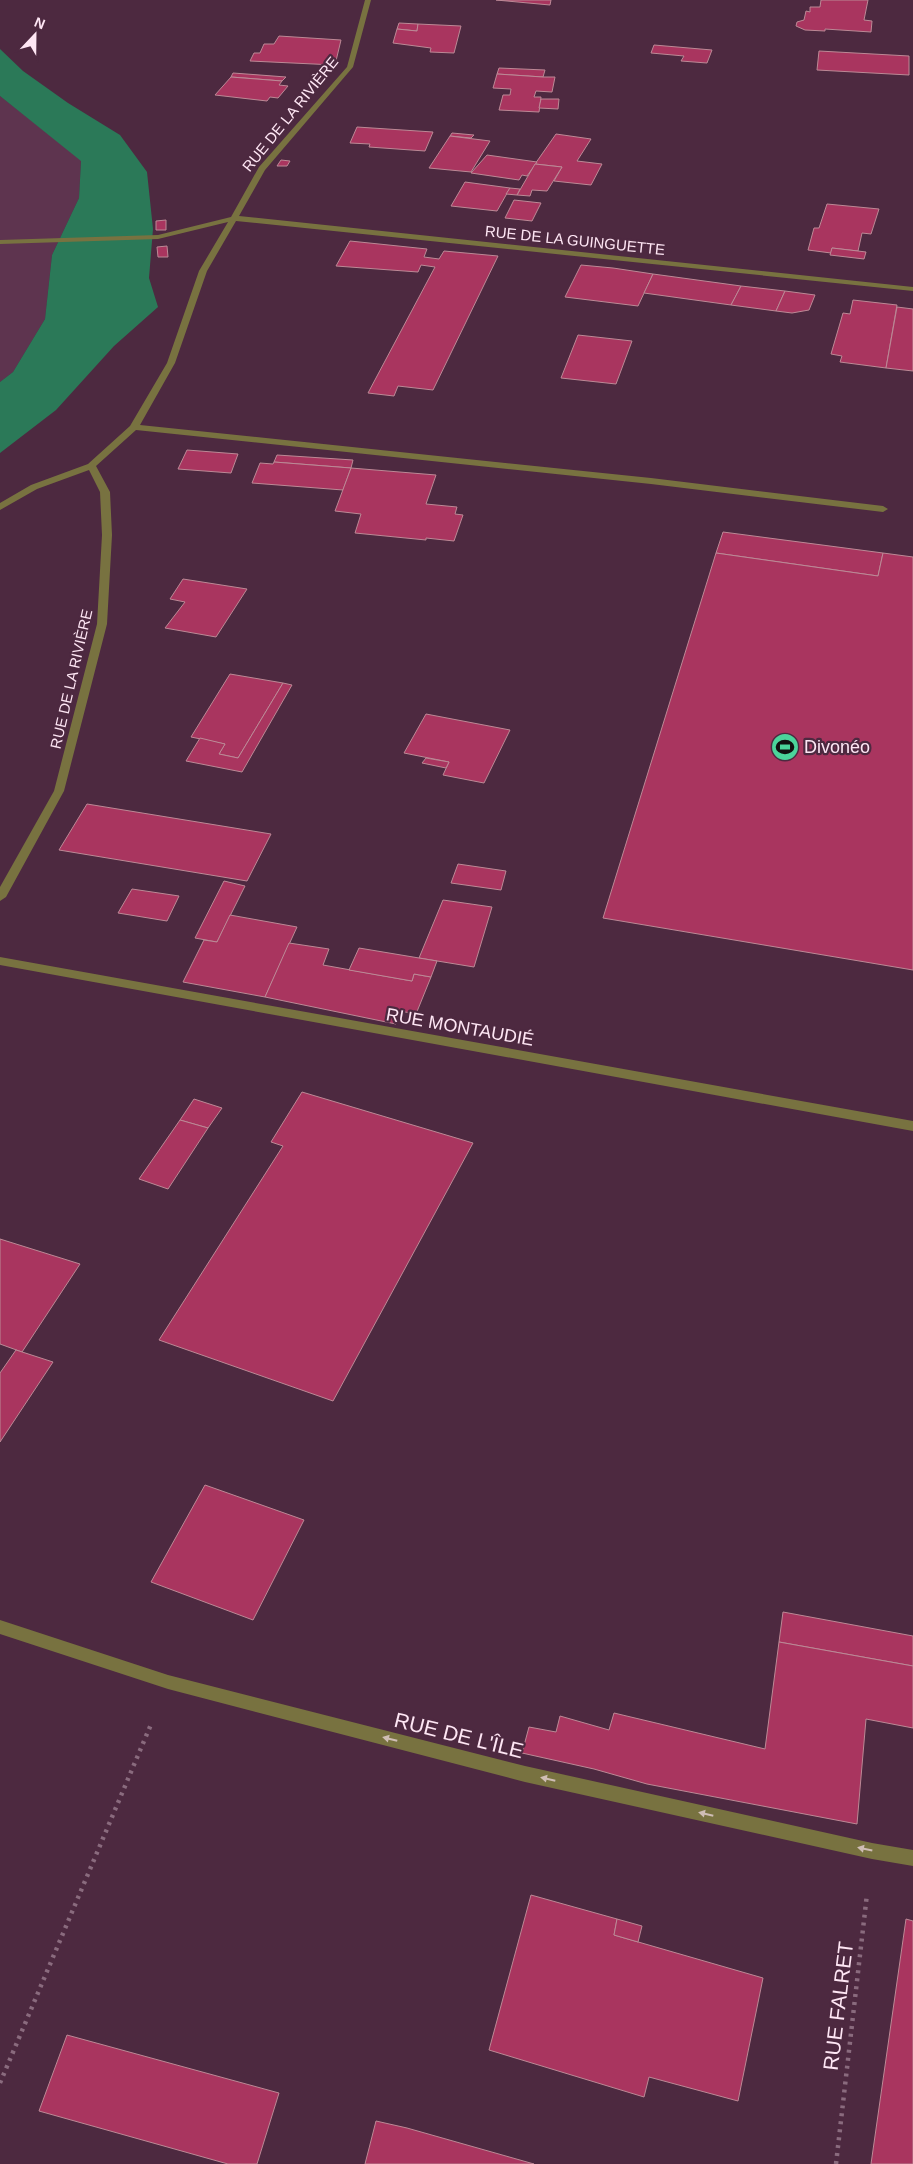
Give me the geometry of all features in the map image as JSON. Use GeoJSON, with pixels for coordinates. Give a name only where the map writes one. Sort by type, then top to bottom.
{"type":"FeatureCollection","features":[{"type":"Feature","properties":{"kind":"street","name":"RUE DE LA RIVIÈRE"},"geometry":{"type":"LineString","coordinates":[[0,897],[59,791],[102,624],[107,535],[105,492],[91,466],[134,427],[171,363],[203,271],[262,169],[350,67],[368,0]]}},
{"type":"Feature","properties":{"kind":"street"},"geometry":{"type":"LineString","coordinates":[[0,242],[158,237],[234,218]]}},
{"type":"Feature","properties":{"kind":"street","name":"RUE DE LA GUINGUETTE"},"geometry":{"type":"LineString","coordinates":[[234,218],[913,290]]}},
{"type":"Feature","properties":{"kind":"street"},"geometry":{"type":"LineString","coordinates":[[134,427],[641,480],[883,509]]}},
{"type":"Feature","properties":{"kind":"street"},"geometry":{"type":"LineString","coordinates":[[0,507],[34,487],[91,466]]}},
{"type":"Feature","properties":{"kind":"street","name":"RUE MONTAUDIÉ"},"geometry":{"type":"LineString","coordinates":[[0,961],[913,1126]]}},
{"type":"Feature","properties":{"kind":"street","name":"RUE DE L'ÎLE"},"geometry":{"type":"LineString","coordinates":[[0,1627],[168,1682],[525,1774],[872,1851],[913,1858]]}},
{"type":"Feature","properties":{"kind":"path"},"geometry":{"type":"LineString","coordinates":[[0,2083],[168,1682]]}},
{"type":"Feature","properties":{"kind":"path","name":"RUE FALRET"},"geometry":{"type":"LineString","coordinates":[[836,2164],[872,1851]]}},
{"type":"Feature","properties":{"kind":"shaded area"},"geometry":{"type":"Polygon","coordinates":[[[0,49],[23,71],[68,103],[120,135],[147,172],[153,229],[149,278],[158,307],[114,346],[56,410],[0,453],[0,382],[13,372],[45,319],[52,255],[79,198],[81,161],[0,96],[0,49]]]}},
{"type":"Feature","properties":{"kind":"shaded area"},"geometry":{"type":"Polygon","coordinates":[[[0,96],[81,160],[79,198],[52,255],[45,319],[13,372],[0,382],[0,96]]]}},
{"type":"Feature","properties":{"kind":"building"},"geometry":{"type":"Polygon","coordinates":[[[496,0],[551,0],[550,5],[496,0]]]}},
{"type":"Feature","properties":{"kind":"building"},"geometry":{"type":"Polygon","coordinates":[[[821,0],[868,0],[864,20],[872,21],[871,32],[825,29],[825,31],[805,30],[796,26],[797,22],[804,20],[806,11],[810,12],[810,7],[820,7],[821,0]]]}},
{"type":"Feature","properties":{"kind":"building"},"geometry":{"type":"Polygon","coordinates":[[[399,23],[418,24],[417,31],[397,29],[399,23]]]}},
{"type":"Feature","properties":{"kind":"building"},"geometry":{"type":"Polygon","coordinates":[[[418,24],[461,26],[454,53],[430,52],[431,48],[393,43],[397,29],[417,31],[418,24]]]}},
{"type":"Feature","properties":{"kind":"building"},"geometry":{"type":"Polygon","coordinates":[[[279,36],[341,40],[335,65],[250,61],[254,53],[260,53],[264,44],[274,44],[279,36]]]}},
{"type":"Feature","properties":{"kind":"building"},"geometry":{"type":"Polygon","coordinates":[[[654,45],[712,50],[707,63],[681,61],[684,56],[651,53],[654,45]]]}},
{"type":"Feature","properties":{"kind":"building"},"geometry":{"type":"Polygon","coordinates":[[[819,51],[909,56],[909,75],[817,70],[819,51]]]}},
{"type":"Feature","properties":{"kind":"building"},"geometry":{"type":"Polygon","coordinates":[[[499,68],[545,70],[543,77],[497,74],[499,68]]]}},
{"type":"Feature","properties":{"kind":"building"},"geometry":{"type":"Polygon","coordinates":[[[233,73],[286,77],[282,81],[231,77],[233,73]]]}},
{"type":"Feature","properties":{"kind":"building"},"geometry":{"type":"Polygon","coordinates":[[[497,74],[555,77],[552,92],[536,91],[534,97],[541,97],[539,112],[499,110],[503,95],[510,95],[511,89],[493,88],[497,74]]]}},
{"type":"Feature","properties":{"kind":"building"},"geometry":{"type":"Polygon","coordinates":[[[231,77],[282,81],[279,85],[288,86],[278,98],[270,97],[267,101],[215,95],[231,77]]]}},
{"type":"Feature","properties":{"kind":"building"},"geometry":{"type":"Polygon","coordinates":[[[541,99],[559,99],[558,109],[539,108],[541,99]]]}},
{"type":"Feature","properties":{"kind":"building"},"geometry":{"type":"Polygon","coordinates":[[[357,127],[433,132],[425,151],[369,147],[370,144],[350,143],[357,127]]]}},
{"type":"Feature","properties":{"kind":"building"},"geometry":{"type":"Polygon","coordinates":[[[452,133],[474,135],[471,138],[450,136],[452,133]]]}},
{"type":"Feature","properties":{"kind":"building"},"geometry":{"type":"Polygon","coordinates":[[[556,134],[591,139],[577,161],[602,164],[591,185],[554,181],[562,167],[535,164],[556,134]]]}},
{"type":"Feature","properties":{"kind":"building"},"geometry":{"type":"Polygon","coordinates":[[[450,136],[490,141],[471,172],[429,168],[450,136]]]}},
{"type":"Feature","properties":{"kind":"building"},"geometry":{"type":"Polygon","coordinates":[[[487,155],[537,162],[527,176],[522,175],[519,180],[471,173],[487,155]]]}},
{"type":"Feature","properties":{"kind":"building"},"geometry":{"type":"Polygon","coordinates":[[[281,160],[290,161],[287,166],[277,166],[281,160]]]}},
{"type":"Feature","properties":{"kind":"building"},"geometry":{"type":"Polygon","coordinates":[[[535,164],[562,167],[547,191],[532,190],[530,196],[517,195],[535,164]]]}},
{"type":"Feature","properties":{"kind":"building"},"geometry":{"type":"Polygon","coordinates":[[[465,182],[510,188],[497,211],[451,206],[465,182]]]}},
{"type":"Feature","properties":{"kind":"building"},"geometry":{"type":"Polygon","coordinates":[[[510,188],[520,189],[517,195],[506,194],[510,188]]]}},
{"type":"Feature","properties":{"kind":"building"},"geometry":{"type":"Polygon","coordinates":[[[514,200],[541,203],[532,221],[505,218],[514,200]]]}},
{"type":"Feature","properties":{"kind":"building"},"geometry":{"type":"Polygon","coordinates":[[[827,204],[879,209],[871,234],[862,233],[858,251],[832,248],[831,253],[808,250],[814,228],[819,228],[827,204]]]}},
{"type":"Feature","properties":{"kind":"building"},"geometry":{"type":"Polygon","coordinates":[[[166,220],[166,230],[156,230],[156,221],[166,220]]]}},
{"type":"Feature","properties":{"kind":"building"},"geometry":{"type":"Polygon","coordinates":[[[350,241],[427,249],[424,257],[439,259],[444,251],[498,256],[433,390],[398,386],[394,396],[368,393],[435,267],[421,265],[418,272],[336,266],[350,241]]]}},
{"type":"Feature","properties":{"kind":"building"},"geometry":{"type":"Polygon","coordinates":[[[167,246],[168,257],[158,257],[157,247],[167,246]]]}},
{"type":"Feature","properties":{"kind":"building"},"geometry":{"type":"Polygon","coordinates":[[[832,248],[866,252],[864,259],[830,255],[832,248]]]}},
{"type":"Feature","properties":{"kind":"building"},"geometry":{"type":"Polygon","coordinates":[[[581,265],[653,274],[638,306],[565,297],[581,265]]]}},
{"type":"Feature","properties":{"kind":"building"},"geometry":{"type":"Polygon","coordinates":[[[653,274],[741,286],[731,305],[644,293],[653,274]]]}},
{"type":"Feature","properties":{"kind":"building"},"geometry":{"type":"Polygon","coordinates":[[[741,286],[785,291],[776,311],[731,305],[741,286]]]}},
{"type":"Feature","properties":{"kind":"building"},"geometry":{"type":"Polygon","coordinates":[[[785,291],[815,295],[809,310],[792,313],[776,311],[785,291]]]}},
{"type":"Feature","properties":{"kind":"building"},"geometry":{"type":"Polygon","coordinates":[[[853,300],[897,305],[886,368],[840,362],[842,356],[831,354],[843,313],[850,314],[853,300]]]}},
{"type":"Feature","properties":{"kind":"building"},"geometry":{"type":"Polygon","coordinates":[[[897,307],[913,309],[913,371],[886,368],[897,307]]]}},
{"type":"Feature","properties":{"kind":"building"},"geometry":{"type":"Polygon","coordinates":[[[578,335],[632,341],[616,384],[561,378],[578,335]]]}},
{"type":"Feature","properties":{"kind":"building"},"geometry":{"type":"Polygon","coordinates":[[[187,450],[238,454],[231,473],[178,469],[187,450]]]}},
{"type":"Feature","properties":{"kind":"building"},"geometry":{"type":"Polygon","coordinates":[[[277,455],[353,460],[351,468],[274,462],[277,455]]]}},
{"type":"Feature","properties":{"kind":"building"},"geometry":{"type":"Polygon","coordinates":[[[274,462],[351,468],[343,490],[252,483],[260,463],[273,464],[274,462]]]}},
{"type":"Feature","properties":{"kind":"building"},"geometry":{"type":"Polygon","coordinates":[[[351,468],[436,475],[426,504],[457,507],[455,514],[463,515],[454,541],[355,533],[361,514],[335,511],[351,468]]]}},
{"type":"Feature","properties":{"kind":"building"},"geometry":{"type":"Polygon","coordinates":[[[723,532],[883,553],[878,576],[716,553],[723,532]]]}},
{"type":"Feature","properties":{"kind":"building","name":"Divonéo"},"geometry":{"type":"Polygon","coordinates":[[[716,553],[878,576],[883,553],[913,557],[913,970],[603,918],[716,553]]]}},
{"type":"Feature","properties":{"kind":"building"},"geometry":{"type":"Polygon","coordinates":[[[183,579],[247,589],[216,637],[165,628],[185,602],[170,599],[183,579]]]}},
{"type":"Feature","properties":{"kind":"building"},"geometry":{"type":"Polygon","coordinates":[[[230,674],[283,683],[238,758],[219,754],[225,744],[191,737],[230,674]]]}},
{"type":"Feature","properties":{"kind":"building"},"geometry":{"type":"Polygon","coordinates":[[[283,683],[292,685],[242,772],[186,761],[200,738],[225,744],[219,754],[238,758],[283,683]]]}},
{"type":"Feature","properties":{"kind":"building"},"geometry":{"type":"Polygon","coordinates":[[[426,714],[510,730],[484,783],[443,775],[449,762],[404,753],[426,714]]]}},
{"type":"Feature","properties":{"kind":"building"},"geometry":{"type":"Polygon","coordinates":[[[426,758],[449,762],[446,768],[422,763],[426,758]]]}},
{"type":"Feature","properties":{"kind":"building"},"geometry":{"type":"Polygon","coordinates":[[[87,804],[271,834],[247,881],[59,850],[87,804]]]}},
{"type":"Feature","properties":{"kind":"building"},"geometry":{"type":"Polygon","coordinates":[[[458,864],[506,871],[501,890],[451,883],[458,864]]]}},
{"type":"Feature","properties":{"kind":"building"},"geometry":{"type":"Polygon","coordinates":[[[224,881],[245,886],[217,942],[195,938],[224,881]]]}},
{"type":"Feature","properties":{"kind":"building"},"geometry":{"type":"Polygon","coordinates":[[[132,889],[179,896],[167,921],[118,913],[132,889]]]}},
{"type":"Feature","properties":{"kind":"building"},"geometry":{"type":"Polygon","coordinates":[[[443,900],[492,907],[474,967],[419,958],[443,900]]]}},
{"type":"Feature","properties":{"kind":"building"},"geometry":{"type":"Polygon","coordinates":[[[230,915],[297,927],[265,997],[183,982],[204,940],[217,942],[230,915]]]}},
{"type":"Feature","properties":{"kind":"building"},"geometry":{"type":"Polygon","coordinates":[[[289,943],[329,949],[323,965],[412,981],[414,974],[431,977],[416,1014],[400,1011],[396,1024],[265,997],[289,943]]]}},
{"type":"Feature","properties":{"kind":"building"},"geometry":{"type":"Polygon","coordinates":[[[359,948],[437,961],[431,977],[414,974],[412,981],[349,970],[359,948]]]}},
{"type":"Feature","properties":{"kind":"building"},"geometry":{"type":"Polygon","coordinates":[[[302,1092],[473,1143],[333,1401],[159,1340],[283,1146],[271,1142],[302,1092]]]}},
{"type":"Feature","properties":{"kind":"building"},"geometry":{"type":"Polygon","coordinates":[[[194,1099],[222,1108],[208,1128],[180,1120],[194,1099]]]}},
{"type":"Feature","properties":{"kind":"building"},"geometry":{"type":"Polygon","coordinates":[[[180,1120],[208,1128],[168,1189],[139,1179],[180,1120]]]}},
{"type":"Feature","properties":{"kind":"building"},"geometry":{"type":"Polygon","coordinates":[[[0,1239],[80,1264],[22,1352],[0,1344],[0,1239]]]}},
{"type":"Feature","properties":{"kind":"building"},"geometry":{"type":"Polygon","coordinates":[[[16,1350],[53,1362],[0,1442],[0,1373],[16,1350]]]}},
{"type":"Feature","properties":{"kind":"building"},"geometry":{"type":"Polygon","coordinates":[[[205,1485],[304,1520],[253,1620],[151,1582],[205,1485]]]}},
{"type":"Feature","properties":{"kind":"building"},"geometry":{"type":"Polygon","coordinates":[[[783,1612],[913,1636],[913,1666],[779,1642],[783,1612]]]}},
{"type":"Feature","properties":{"kind":"building"},"geometry":{"type":"Polygon","coordinates":[[[779,1642],[913,1666],[913,1728],[866,1719],[857,1824],[647,1784],[594,1769],[522,1753],[529,1727],[556,1732],[560,1716],[609,1730],[614,1713],[765,1749],[779,1642]]]}},
{"type":"Feature","properties":{"kind":"building"},"geometry":{"type":"Polygon","coordinates":[[[531,1895],[617,1919],[614,1935],[763,1978],[738,2101],[649,2077],[644,2097],[489,2050],[531,1895]]]}},
{"type":"Feature","properties":{"kind":"building"},"geometry":{"type":"Polygon","coordinates":[[[617,1919],[642,1926],[638,1942],[614,1935],[617,1919]]]}},
{"type":"Feature","properties":{"kind":"building"},"geometry":{"type":"Polygon","coordinates":[[[906,1919],[913,1921],[913,2164],[871,2164],[906,1919]]]}},
{"type":"Feature","properties":{"kind":"building"},"geometry":{"type":"Polygon","coordinates":[[[67,2035],[279,2093],[257,2164],[228,2164],[39,2111],[67,2035]]]}},
{"type":"Feature","properties":{"kind":"building"},"geometry":{"type":"Polygon","coordinates":[[[376,2121],[407,2128],[534,2164],[365,2164],[376,2121]]]}},
{"type":"Feature","properties":{"kind":"place","name":"Divonéo"},"geometry":{"type":"Point","coordinates":[785,747]}}]}
